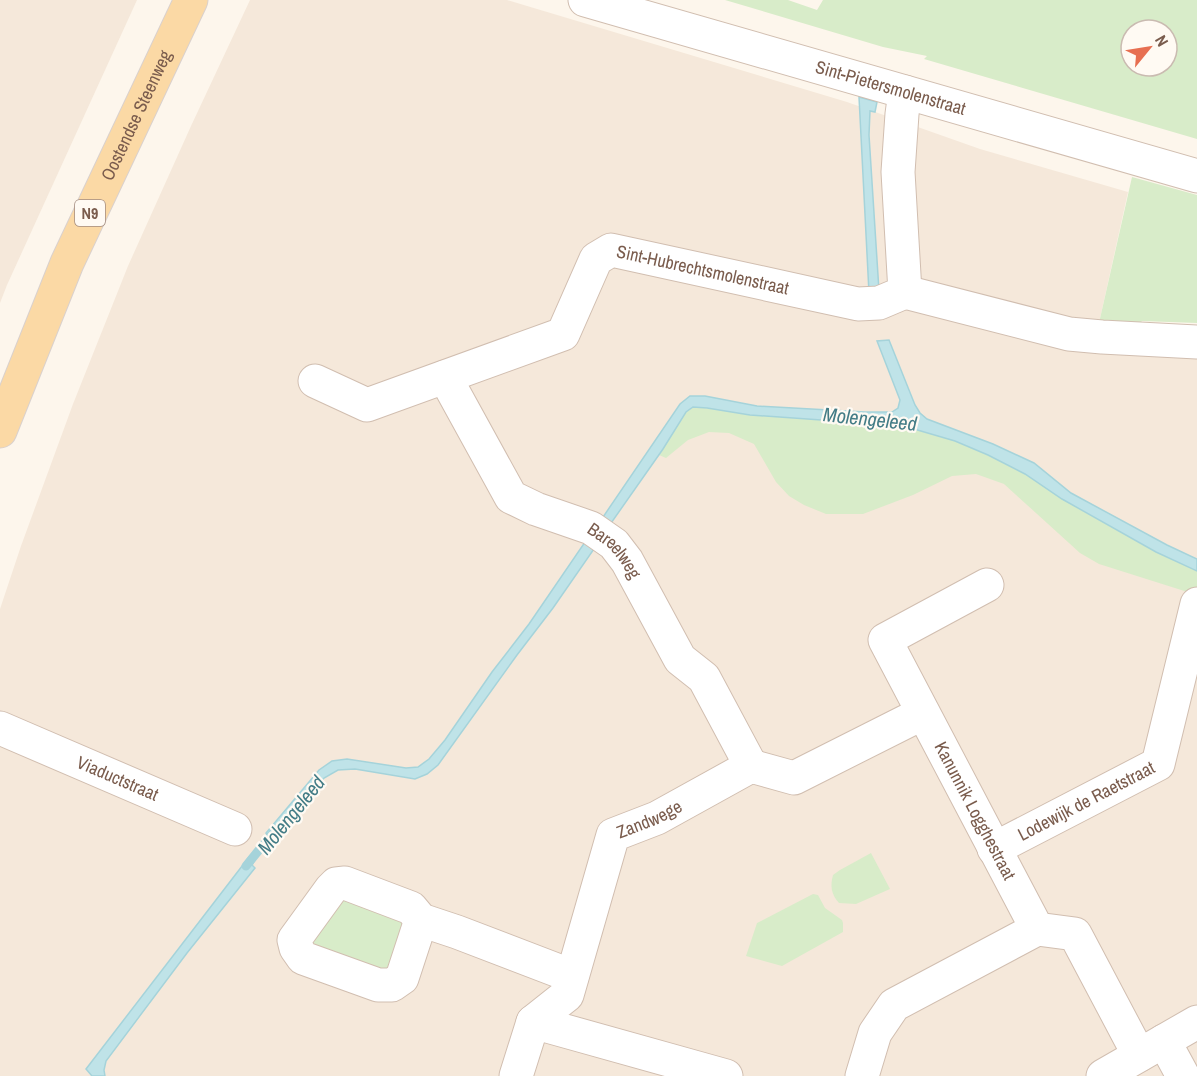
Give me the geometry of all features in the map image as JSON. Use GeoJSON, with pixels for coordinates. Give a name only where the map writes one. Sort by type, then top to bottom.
{"type":"FeatureCollection","features":[{"type":"Feature","properties":{"kind":"main road","name":"Oostendse Steenweg"},"geometry":{"type":"LineString","coordinates":[[0,431],[67,263],[191,0]]}},
{"type":"Feature","properties":{"kind":"street","name":"Sint-Pietersmolenstraat"},"geometry":{"type":"LineString","coordinates":[[585,0],[1197,176]]}},
{"type":"Feature","properties":{"kind":"street"},"geometry":{"type":"LineString","coordinates":[[905,92],[898,172],[905,292],[1068,334],[1197,342]]}},
{"type":"Feature","properties":{"kind":"street","name":"Sint-Hubrechtsmolenstraat"},"geometry":{"type":"LineString","coordinates":[[315,381],[368,405],[563,334],[596,259],[611,250],[858,304],[879,303],[905,292]]}},
{"type":"Feature","properties":{"kind":"street","name":"Bareelweg"},"geometry":{"type":"LineString","coordinates":[[445,377],[511,497],[591,528],[614,544],[627,561],[680,659],[704,678],[751,766]]}},
{"type":"Feature","properties":{"kind":"street","name":"Kanunnik Logghestraat"},"geometry":{"type":"LineString","coordinates":[[987,585],[885,640],[1037,929]]}},
{"type":"Feature","properties":{"kind":"street","name":"Lodewijk de Raetstraat"},"geometry":{"type":"LineString","coordinates":[[994,849],[1158,764],[1197,604]]}},
{"type":"Feature","properties":{"kind":"street"},"geometry":{"type":"LineString","coordinates":[[751,766],[794,778],[923,713]]}},
{"type":"Feature","properties":{"kind":"street","name":"Viaductstraat"},"geometry":{"type":"LineString","coordinates":[[0,728],[235,829]]}},
{"type":"Feature","properties":{"kind":"street","name":"Zandwege"},"geometry":{"type":"LineString","coordinates":[[533,1022],[567,995],[613,835],[657,818],[751,766]]}},
{"type":"Feature","properties":{"kind":"street"},"geometry":{"type":"LineString","coordinates":[[421,920],[572,976]]}},
{"type":"Feature","properties":{"kind":"street"},"geometry":{"type":"LineString","coordinates":[[862,1076],[875,1033],[894,1005],[1037,929],[1075,934],[1129,1063]]}},
{"type":"Feature","properties":{"kind":"street"},"geometry":{"type":"LineString","coordinates":[[516,1076],[533,1022],[726,1076]]}},
{"type":"Feature","properties":{"kind":"street"},"geometry":{"type":"LineString","coordinates":[[1129,1063],[1197,1022]]}},
{"type":"Feature","properties":{"kind":"street"},"geometry":{"type":"LineString","coordinates":[[1129,1063],[1183,1076]]}},
{"type":"Feature","properties":{"kind":"shaded area"},"geometry":{"type":"Polygon","coordinates":[[[0,0],[137,0],[0,303],[0,0]]]}},
{"type":"Feature","properties":{"kind":"shaded area"},"geometry":{"type":"Polygon","coordinates":[[[250,0],[507,0],[847,102],[980,149],[1128,192],[1099,323],[1197,352],[1197,1076],[0,1076],[0,609],[73,404],[128,266],[250,0]]]}},
{"type":"Feature","properties":{"kind":"green space"},"geometry":{"type":"Polygon","coordinates":[[[725,0],[788,0],[817,10],[823,0],[1197,0],[1197,139],[924,59],[927,56],[883,47],[725,0]]]}},
{"type":"Feature","properties":{"kind":"green space"},"geometry":{"type":"Polygon","coordinates":[[[1132,177],[1197,195],[1197,323],[1142,321],[1134,329],[1099,323],[1132,177]]]}},
{"type":"Feature","properties":{"kind":"green space"},"geometry":{"type":"Polygon","coordinates":[[[693,407],[914,429],[955,441],[1025,474],[1062,499],[1156,552],[1197,571],[1197,595],[1099,564],[1080,553],[1004,484],[976,474],[952,476],[913,495],[863,514],[826,514],[789,496],[776,482],[754,444],[729,433],[709,432],[688,440],[666,458],[659,455],[686,412],[693,407]]]}},
{"type":"Feature","properties":{"kind":"green space"},"geometry":{"type":"Polygon","coordinates":[[[871,853],[890,889],[856,904],[839,903],[832,890],[833,875],[871,853]]]}},
{"type":"Feature","properties":{"kind":"green space"},"geometry":{"type":"Polygon","coordinates":[[[813,894],[818,895],[825,908],[842,920],[843,932],[782,966],[746,956],[757,923],[813,894]]]}},
{"type":"Feature","properties":{"kind":"green space"},"geometry":{"type":"Polygon","coordinates":[[[342,898],[405,923],[390,971],[313,951],[310,933],[342,898]]]}},
{"type":"Feature","properties":{"kind":"water"},"geometry":{"type":"Polygon","coordinates":[[[859,97],[877,102],[875,112],[870,111],[869,135],[879,291],[869,293],[859,97]]]}},
{"type":"Feature","properties":{"kind":"water"},"geometry":{"type":"Polygon","coordinates":[[[889,340],[915,405],[927,419],[993,444],[1034,463],[1071,493],[1197,559],[1197,571],[1156,552],[1062,499],[1025,474],[955,441],[914,429],[877,424],[750,415],[707,408],[693,407],[686,412],[609,526],[601,520],[680,404],[690,396],[705,396],[757,406],[892,412],[898,408],[900,400],[877,341],[889,340]]]}},
{"type":"Feature","properties":{"kind":"water"},"geometry":{"type":"Polygon","coordinates":[[[585,542],[594,549],[438,765],[427,774],[415,779],[355,769],[338,770],[324,778],[275,839],[266,833],[319,770],[332,761],[347,759],[406,768],[418,767],[429,759],[529,624],[585,542]]]}},
{"type":"Feature","properties":{"kind":"water"},"geometry":{"type":"Polygon","coordinates":[[[249,857],[255,860],[252,865],[255,868],[187,953],[106,1061],[105,1076],[92,1076],[86,1069],[249,857]]]}},
{"type":"Feature","properties":{"kind":"waterway","name":"Molengeleed"},"geometry":{"type":"LineString","coordinates":[[246,866],[277,828]]}}]}
